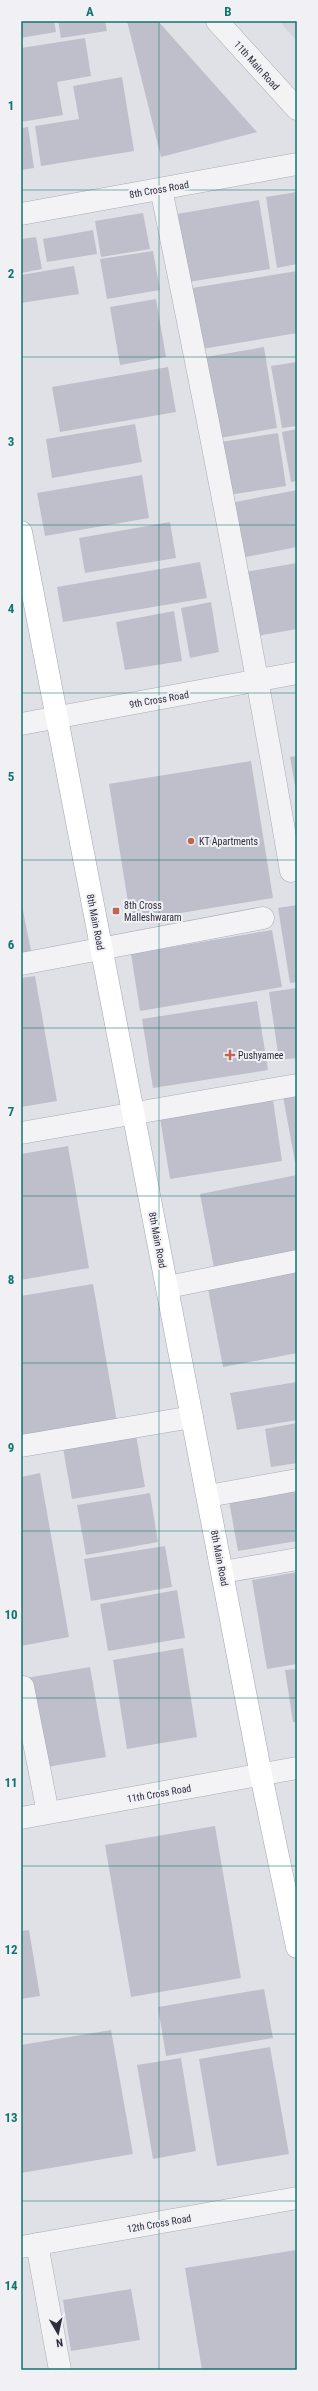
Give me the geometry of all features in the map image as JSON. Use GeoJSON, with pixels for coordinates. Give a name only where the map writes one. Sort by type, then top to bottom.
{"type":"FeatureCollection","features":[{"type":"Feature","properties":{"kind":"main road","name":"8th Main Road"},"geometry":{"type":"LineString","coordinates":[[21,532],[101,949],[168,1286],[261,1775],[297,1947]]}},
{"type":"Feature","properties":{"kind":"street","name":"11th Main Road"},"geometry":{"type":"LineString","coordinates":[[217,21],[297,109]]}},
{"type":"Feature","properties":{"kind":"street","name":"8th Cross Road"},"geometry":{"type":"LineString","coordinates":[[21,214],[297,164]]}},
{"type":"Feature","properties":{"kind":"street"},"geometry":{"type":"LineString","coordinates":[[161,189],[213,440],[224,507],[258,681],[291,871]]}},
{"type":"Feature","properties":{"kind":"street","name":"9th Cross Road"},"geometry":{"type":"LineString","coordinates":[[21,724],[297,673]]}},
{"type":"Feature","properties":{"kind":"street"},"geometry":{"type":"LineString","coordinates":[[21,964],[263,918]]}},
{"type":"Feature","properties":{"kind":"street"},"geometry":{"type":"LineString","coordinates":[[21,1133],[297,1085]]}},
{"type":"Feature","properties":{"kind":"street"},"geometry":{"type":"LineString","coordinates":[[168,1286],[297,1261]]}},
{"type":"Feature","properties":{"kind":"street"},"geometry":{"type":"LineString","coordinates":[[21,1446],[192,1417]]}},
{"type":"Feature","properties":{"kind":"street"},"geometry":{"type":"LineString","coordinates":[[208,1496],[297,1480]]}},
{"type":"Feature","properties":{"kind":"street"},"geometry":{"type":"LineString","coordinates":[[223,1572],[297,1559]]}},
{"type":"Feature","properties":{"kind":"street"},"geometry":{"type":"LineString","coordinates":[[23,1687],[48,1813]]}},
{"type":"Feature","properties":{"kind":"street","name":"11th Cross Road"},"geometry":{"type":"LineString","coordinates":[[21,1818],[297,1768]]}},
{"type":"Feature","properties":{"kind":"street","name":"12th Cross Road"},"geometry":{"type":"LineString","coordinates":[[29,2246],[297,2198]]}},
{"type":"Feature","properties":{"kind":"street"},"geometry":{"type":"LineString","coordinates":[[29,2246],[60,2370]]}},
{"type":"Feature","properties":{"kind":"shaded area"},"geometry":{"type":"Polygon","coordinates":[[[279,21],[297,21],[297,41],[279,21]]]}},
{"type":"Feature","properties":{"kind":"building"},"geometry":{"type":"Polygon","coordinates":[[[21,21],[54,21],[56,32],[21,38],[21,21]]]}},
{"type":"Feature","properties":{"kind":"building"},"geometry":{"type":"Polygon","coordinates":[[[58,21],[105,21],[107,31],[61,38],[58,21]]]}},
{"type":"Feature","properties":{"kind":"building"},"geometry":{"type":"Polygon","coordinates":[[[127,21],[158,21],[257,132],[161,157],[127,21]]]}},
{"type":"Feature","properties":{"kind":"building"},"geometry":{"type":"Polygon","coordinates":[[[85,38],[91,76],[57,82],[63,115],[21,122],[21,48],[85,38]]]}},
{"type":"Feature","properties":{"kind":"building"},"geometry":{"type":"Polygon","coordinates":[[[122,77],[134,151],[41,166],[35,126],[79,119],[73,86],[122,77]]]}},
{"type":"Feature","properties":{"kind":"building"},"geometry":{"type":"Polygon","coordinates":[[[28,127],[34,168],[21,170],[21,128],[28,127]]]}},
{"type":"Feature","properties":{"kind":"building"},"geometry":{"type":"Polygon","coordinates":[[[297,192],[297,264],[277,268],[266,197],[297,192]]]}},
{"type":"Feature","properties":{"kind":"building"},"geometry":{"type":"Polygon","coordinates":[[[259,200],[270,269],[182,283],[171,215],[259,200]]]}},
{"type":"Feature","properties":{"kind":"building"},"geometry":{"type":"Polygon","coordinates":[[[143,213],[150,249],[101,257],[95,221],[143,213]]]}},
{"type":"Feature","properties":{"kind":"building"},"geometry":{"type":"Polygon","coordinates":[[[93,230],[97,254],[47,262],[43,239],[93,230]]]}},
{"type":"Feature","properties":{"kind":"building"},"geometry":{"type":"Polygon","coordinates":[[[36,237],[42,269],[21,273],[21,239],[36,237]]]}},
{"type":"Feature","properties":{"kind":"building"},"geometry":{"type":"Polygon","coordinates":[[[153,251],[160,290],[107,299],[100,259],[153,251]]]}},
{"type":"Feature","properties":{"kind":"building"},"geometry":{"type":"Polygon","coordinates":[[[74,266],[79,294],[21,303],[21,275],[74,266]]]}},
{"type":"Feature","properties":{"kind":"building"},"geometry":{"type":"Polygon","coordinates":[[[297,271],[297,333],[202,349],[192,288],[297,271]]]}},
{"type":"Feature","properties":{"kind":"building"},"geometry":{"type":"Polygon","coordinates":[[[156,299],[166,357],[120,365],[110,307],[156,299]]]}},
{"type":"Feature","properties":{"kind":"building"},"geometry":{"type":"Polygon","coordinates":[[[264,347],[277,428],[214,439],[200,358],[264,347]]]}},
{"type":"Feature","properties":{"kind":"building"},"geometry":{"type":"Polygon","coordinates":[[[297,362],[297,426],[282,428],[271,366],[297,362]]]}},
{"type":"Feature","properties":{"kind":"building"},"geometry":{"type":"Polygon","coordinates":[[[168,367],[176,412],[60,432],[52,387],[168,367]]]}},
{"type":"Feature","properties":{"kind":"building"},"geometry":{"type":"Polygon","coordinates":[[[135,424],[142,462],[52,478],[46,439],[135,424]]]}},
{"type":"Feature","properties":{"kind":"building"},"geometry":{"type":"Polygon","coordinates":[[[297,429],[297,481],[291,482],[282,432],[297,429]]]}},
{"type":"Feature","properties":{"kind":"building"},"geometry":{"type":"Polygon","coordinates":[[[278,433],[286,486],[229,495],[221,442],[278,433]]]}},
{"type":"Feature","properties":{"kind":"building"},"geometry":{"type":"Polygon","coordinates":[[[142,475],[149,518],[45,536],[37,493],[142,475]]]}},
{"type":"Feature","properties":{"kind":"building"},"geometry":{"type":"Polygon","coordinates":[[[297,490],[297,547],[241,558],[230,503],[297,490]]]}},
{"type":"Feature","properties":{"kind":"building"},"geometry":{"type":"Polygon","coordinates":[[[170,522],[176,558],[85,573],[79,538],[170,522]]]}},
{"type":"Feature","properties":{"kind":"building"},"geometry":{"type":"Polygon","coordinates":[[[200,562],[207,598],[63,622],[57,587],[200,562]]]}},
{"type":"Feature","properties":{"kind":"building"},"geometry":{"type":"Polygon","coordinates":[[[297,563],[297,629],[257,636],[245,572],[297,563]]]}},
{"type":"Feature","properties":{"kind":"building"},"geometry":{"type":"Polygon","coordinates":[[[211,602],[219,652],[190,658],[181,608],[211,602]]]}},
{"type":"Feature","properties":{"kind":"building"},"geometry":{"type":"Polygon","coordinates":[[[174,611],[182,661],[125,670],[116,622],[174,611]]]}},
{"type":"Feature","properties":{"kind":"building"},"geometry":{"type":"Polygon","coordinates":[[[297,756],[297,791],[296,791],[290,757],[297,756]]]}},
{"type":"Feature","properties":{"kind":"building","name":"KT Apartments"},"geometry":{"type":"Polygon","coordinates":[[[251,761],[273,898],[131,921],[109,784],[251,761]]]}},
{"type":"Feature","properties":{"kind":"building"},"geometry":{"type":"Polygon","coordinates":[[[21,900],[31,951],[21,953],[21,900]]]}},
{"type":"Feature","properties":{"kind":"building"},"geometry":{"type":"Polygon","coordinates":[[[297,905],[297,982],[290,983],[278,908],[297,905]]]}},
{"type":"Feature","properties":{"kind":"building"},"geometry":{"type":"Polygon","coordinates":[[[272,930],[282,987],[140,1011],[131,954],[272,930]]]}},
{"type":"Feature","properties":{"kind":"building"},"geometry":{"type":"Polygon","coordinates":[[[35,976],[57,1101],[21,1107],[21,978],[35,976]]]}},
{"type":"Feature","properties":{"kind":"building"},"geometry":{"type":"Polygon","coordinates":[[[297,988],[297,1058],[279,1060],[269,992],[297,988]]]}},
{"type":"Feature","properties":{"kind":"building"},"geometry":{"type":"Polygon","coordinates":[[[257,1001],[268,1070],[153,1088],[142,1019],[257,1001]]]}},
{"type":"Feature","properties":{"kind":"building"},"geometry":{"type":"Polygon","coordinates":[[[297,1088],[297,1161],[295,1162],[282,1091],[297,1088]]]}},
{"type":"Feature","properties":{"kind":"building"},"geometry":{"type":"Polygon","coordinates":[[[273,1100],[282,1161],[170,1179],[160,1118],[273,1100]]]}},
{"type":"Feature","properties":{"kind":"building"},"geometry":{"type":"Polygon","coordinates":[[[68,1146],[89,1268],[21,1280],[21,1154],[68,1146]]]}},
{"type":"Feature","properties":{"kind":"building"},"geometry":{"type":"Polygon","coordinates":[[[297,1175],[297,1257],[215,1273],[200,1194],[297,1175]]]}},
{"type":"Feature","properties":{"kind":"building"},"geometry":{"type":"Polygon","coordinates":[[[297,1272],[297,1353],[223,1367],[208,1289],[297,1272]]]}},
{"type":"Feature","properties":{"kind":"building"},"geometry":{"type":"Polygon","coordinates":[[[93,1284],[117,1422],[21,1439],[21,1296],[93,1284]]]}},
{"type":"Feature","properties":{"kind":"building"},"geometry":{"type":"Polygon","coordinates":[[[297,1382],[297,1420],[237,1430],[230,1393],[297,1382]]]}},
{"type":"Feature","properties":{"kind":"building"},"geometry":{"type":"Polygon","coordinates":[[[297,1423],[297,1463],[271,1467],[265,1429],[297,1423]]]}},
{"type":"Feature","properties":{"kind":"building"},"geometry":{"type":"Polygon","coordinates":[[[136,1435],[145,1487],[72,1499],[63,1448],[136,1435]]]}},
{"type":"Feature","properties":{"kind":"building"},"geometry":{"type":"Polygon","coordinates":[[[40,1473],[69,1637],[21,1646],[21,1477],[40,1473]]]}},
{"type":"Feature","properties":{"kind":"building"},"geometry":{"type":"Polygon","coordinates":[[[297,1490],[297,1541],[238,1551],[229,1501],[297,1490]]]}},
{"type":"Feature","properties":{"kind":"building"},"geometry":{"type":"Polygon","coordinates":[[[150,1493],[158,1542],[86,1555],[77,1505],[150,1493]]]}},
{"type":"Feature","properties":{"kind":"building"},"geometry":{"type":"Polygon","coordinates":[[[165,1546],[172,1587],[91,1601],[84,1559],[165,1546]]]}},
{"type":"Feature","properties":{"kind":"building"},"geometry":{"type":"Polygon","coordinates":[[[297,1572],[297,1664],[267,1669],[252,1580],[297,1572]]]}},
{"type":"Feature","properties":{"kind":"building"},"geometry":{"type":"Polygon","coordinates":[[[177,1590],[185,1638],[108,1651],[100,1604],[177,1590]]]}},
{"type":"Feature","properties":{"kind":"building"},"geometry":{"type":"Polygon","coordinates":[[[183,1648],[197,1737],[127,1749],[113,1660],[183,1648]]]}},
{"type":"Feature","properties":{"kind":"building"},"geometry":{"type":"Polygon","coordinates":[[[90,1667],[106,1757],[41,1768],[26,1678],[90,1667]]]}},
{"type":"Feature","properties":{"kind":"building"},"geometry":{"type":"Polygon","coordinates":[[[297,1669],[297,1722],[293,1722],[285,1670],[297,1669]]]}},
{"type":"Feature","properties":{"kind":"building"},"geometry":{"type":"Polygon","coordinates":[[[215,1826],[241,1978],[131,1997],[105,1845],[215,1826]]]}},
{"type":"Feature","properties":{"kind":"building"},"geometry":{"type":"Polygon","coordinates":[[[29,1930],[40,1996],[21,1999],[21,1931],[29,1930]]]}},
{"type":"Feature","properties":{"kind":"building"},"geometry":{"type":"Polygon","coordinates":[[[264,1989],[273,2038],[166,2056],[158,2007],[264,1989]]]}},
{"type":"Feature","properties":{"kind":"building"},"geometry":{"type":"Polygon","coordinates":[[[111,2030],[133,2154],[21,2173],[21,2045],[111,2030]]]}},
{"type":"Feature","properties":{"kind":"building"},"geometry":{"type":"Polygon","coordinates":[[[270,2047],[289,2154],[217,2166],[199,2059],[270,2047]]]}},
{"type":"Feature","properties":{"kind":"building"},"geometry":{"type":"Polygon","coordinates":[[[181,2058],[196,2151],[153,2159],[137,2065],[181,2058]]]}},
{"type":"Feature","properties":{"kind":"building"},"geometry":{"type":"Polygon","coordinates":[[[296,2250],[297,2370],[202,2370],[185,2268],[296,2250]]]}},
{"type":"Feature","properties":{"kind":"building"},"geometry":{"type":"Polygon","coordinates":[[[131,2289],[140,2340],[71,2351],[63,2300],[131,2289]]]}},
{"type":"Feature","properties":{"kind":"place","name":"KT Apartments"},"geometry":{"type":"Point","coordinates":[191,841]}},
{"type":"Feature","properties":{"kind":"place","name":"8th Cross Malleshwaram"},"geometry":{"type":"Point","coordinates":[116,911]}},
{"type":"Feature","properties":{"kind":"place","name":"Pushyamee"},"geometry":{"type":"Point","coordinates":[230,1055]}}]}
